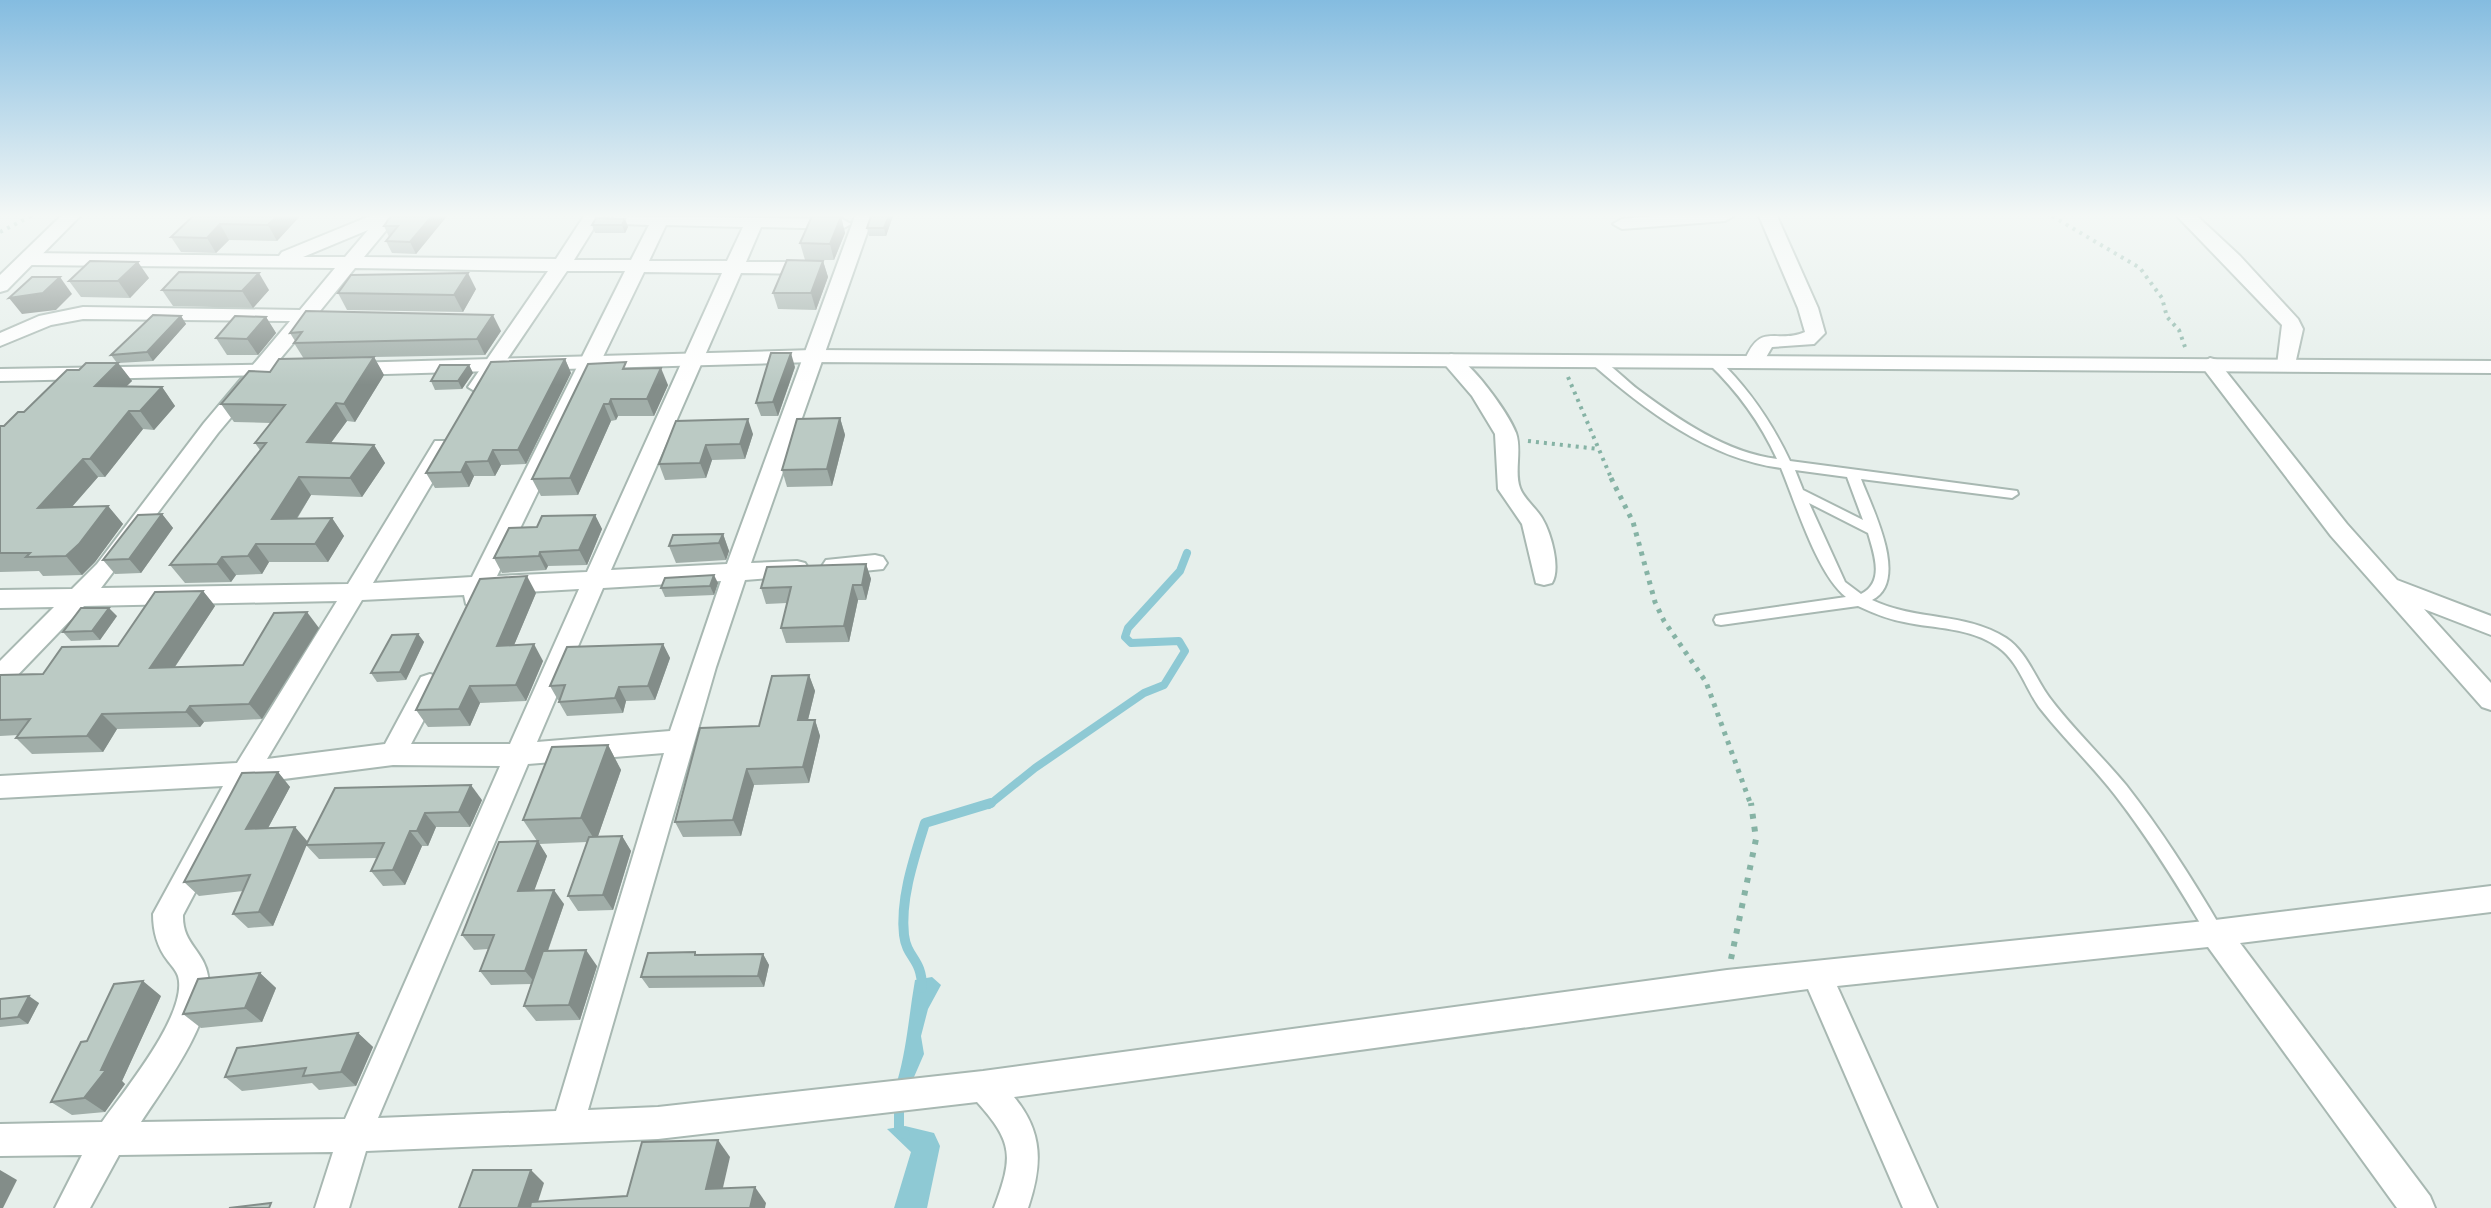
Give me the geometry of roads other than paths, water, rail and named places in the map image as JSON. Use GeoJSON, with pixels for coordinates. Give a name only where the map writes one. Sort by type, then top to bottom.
{"type":"FeatureCollection","features":[{"type":"Feature","properties":{"kind":"street"},"geometry":{"type":"LineString","coordinates":[[0,677],[82,596],[123,547],[166,486],[342,272]]}},
{"type":"Feature","properties":{"kind":"street"},"geometry":{"type":"LineString","coordinates":[[468,405],[491,365],[558,272]]}},
{"type":"Feature","properties":{"kind":"street"},"geometry":{"type":"LineString","coordinates":[[462,623],[635,272]]}},
{"type":"Feature","properties":{"kind":"street"},"geometry":{"type":"LineString","coordinates":[[332,1208],[354,1135],[732,272]]}},
{"type":"Feature","properties":{"kind":"street"},"geometry":{"type":"LineString","coordinates":[[568,1125],[681,741],[736,573],[842,272]]}},
{"type":"Feature","properties":{"kind":"street"},"geometry":{"type":"LineString","coordinates":[[1754,362],[1767,341],[1807,340],[1815,333],[1793,272]]}},
{"type":"Feature","properties":{"kind":"street"},"geometry":{"type":"LineString","coordinates":[[2244,272],[2291,323],[2293,329],[2287,365]]}},
{"type":"Feature","properties":{"kind":"street"},"geometry":{"type":"LineString","coordinates":[[0,340],[46,320],[83,313],[335,317]]}},
{"type":"Feature","properties":{"kind":"street"},"geometry":{"type":"LineString","coordinates":[[495,321],[521,322]]}},
{"type":"Feature","properties":{"kind":"street"},"geometry":{"type":"LineString","coordinates":[[0,375],[813,356],[2491,367]]}},
{"type":"Feature","properties":{"kind":"street"},"geometry":{"type":"LineString","coordinates":[[1451,360],[1480,392],[1502,425],[1507,441],[1509,489],[1533,522],[1540,543],[1544,577]]}},
{"type":"Feature","properties":{"kind":"street"},"geometry":{"type":"LineString","coordinates":[[2198,364],[2387,585],[2491,700]]}},
{"type":"Feature","properties":{"kind":"street"},"geometry":{"type":"LineString","coordinates":[[72,1208],[109,1139],[179,1032],[191,1000],[195,980],[170,940],[168,914],[244,773],[453,431]]}},
{"type":"Feature","properties":{"kind":"street"},"geometry":{"type":"LineString","coordinates":[[0,599],[479,587],[875,563]]}},
{"type":"Feature","properties":{"kind":"street"},"geometry":{"type":"LineString","coordinates":[[2387,585],[2491,626]]}},
{"type":"Feature","properties":{"kind":"street"},"geometry":{"type":"LineString","coordinates":[[393,754],[443,660]]}},
{"type":"Feature","properties":{"kind":"street"},"geometry":{"type":"LineString","coordinates":[[0,787],[244,773],[393,754],[486,757],[681,741]]}},
{"type":"Feature","properties":{"kind":"street"},"geometry":{"type":"LineString","coordinates":[[0,1140],[354,1135],[658,1123],[779,1110],[869,1096],[983,1086],[1816,973],[2215,933],[2491,899]]}},
{"type":"Feature","properties":{"kind":"street"},"geometry":{"type":"LineString","coordinates":[[2215,933],[2418,1208]]}},
{"type":"Feature","properties":{"kind":"street"},"geometry":{"type":"LineString","coordinates":[[1816,973],[1920,1208]]}},
{"type":"Feature","properties":{"kind":"street"},"geometry":{"type":"LineString","coordinates":[[983,1086],[1022,1134],[1025,1159],[1020,1186],[1011,1208]]}},
{"type":"Feature","properties":{"kind":"lane"},"geometry":{"type":"LineString","coordinates":[[1596,361],[1663,413],[1725,449],[1759,461],[2012,494]]}},
{"type":"Feature","properties":{"kind":"lane"},"geometry":{"type":"LineString","coordinates":[[1713,361],[1737,381],[1753,401],[1787,465],[1840,585],[1856,601],[1875,611],[1971,630],[2004,644],[2016,657],[2036,692],[2150,829],[2215,933]]}},
{"type":"Feature","properties":{"kind":"lane"},"geometry":{"type":"LineString","coordinates":[[1721,620],[1856,601],[1874,595],[1882,583],[1881,559],[1852,473]]}},
{"type":"Feature","properties":{"kind":"lane"},"geometry":{"type":"LineString","coordinates":[[1799,493],[1872,530]]}},
{"type":"Feature","properties":{"kind":"water"},"geometry":{"type":"Polygon","coordinates":[[[932,977],[941,985],[928,1009],[921,1036],[924,1054],[914,1077],[911,1100],[897,1082],[915,980],[932,977]]]}},
{"type":"Feature","properties":{"kind":"water"},"geometry":{"type":"Polygon","coordinates":[[[905,1126],[934,1133],[940,1146],[927,1208],[894,1208],[911,1152],[887,1129],[905,1126]]]}},
{"type":"Feature","properties":{"kind":"waterway"},"geometry":{"type":"LineString","coordinates":[[989,805],[1035,768],[1144,693],[1164,685],[1185,651],[1179,641],[1131,643],[1125,637],[1128,628],[1180,571],[1187,553]]}},
{"type":"Feature","properties":{"kind":"waterway"},"geometry":{"type":"LineString","coordinates":[[922,988],[920,970],[906,943],[903,921],[909,879],[925,823],[991,803]]}},
{"type":"Feature","properties":{"kind":"waterway"},"geometry":{"type":"LineString","coordinates":[[899,1103],[899,1131],[905,1134]]}}]}
